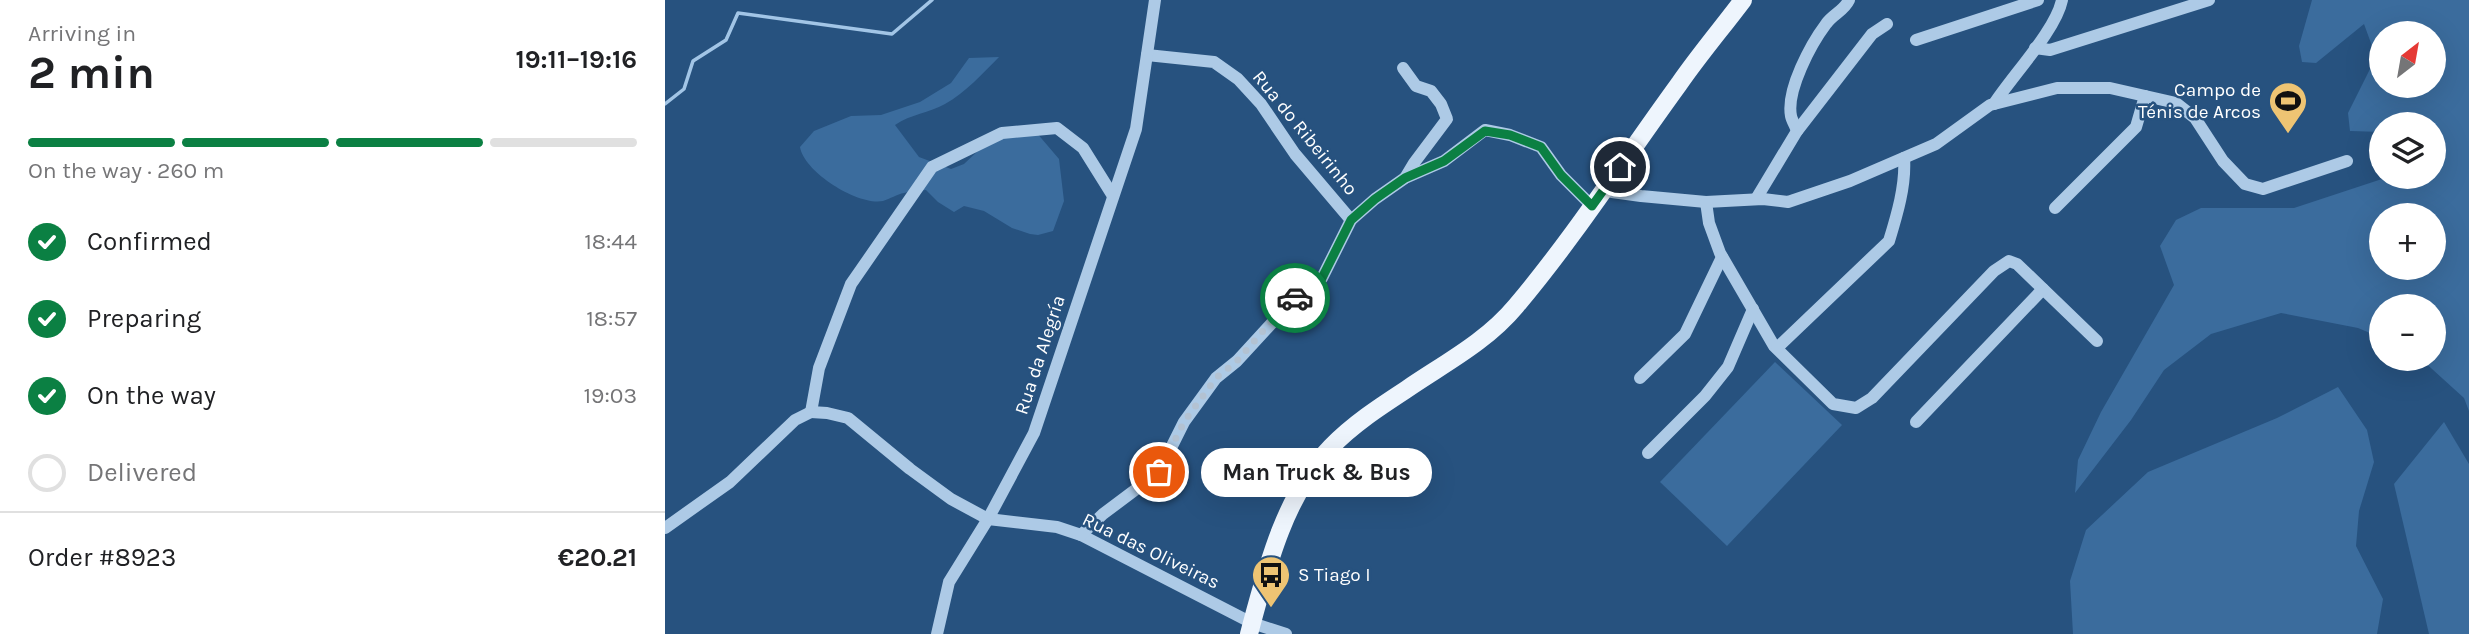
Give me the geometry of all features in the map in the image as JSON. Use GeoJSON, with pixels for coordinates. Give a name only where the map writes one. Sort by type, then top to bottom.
{"type":"FeatureCollection","features":[{"type":"Feature","properties":{"kind":"main road"},"geometry":{"type":"LineString","coordinates":[[1250,628],[1263,582],[1289,513],[1307,477],[1331,446],[1374,411],[1480,341],[1514,308],[1743,0]]}},
{"type":"Feature","properties":{"kind":"street","name":"Rua da Alegría"},"geometry":{"type":"LineString","coordinates":[[937,634],[949,582],[988,519],[1034,433],[1136,129],[1155,0]]}},
{"type":"Feature","properties":{"kind":"street"},"geometry":{"type":"LineString","coordinates":[[1797,131],[1791,115],[1793,94],[1800,72],[1828,20],[1846,6],[1849,0]]}},
{"type":"Feature","properties":{"kind":"street"},"geometry":{"type":"LineString","coordinates":[[1916,40],[2038,0]]}},
{"type":"Feature","properties":{"kind":"street"},"geometry":{"type":"LineString","coordinates":[[1605,188],[1612,192],[1706,202],[1756,199],[1788,202],[1850,181],[1904,158],[1936,144],[1994,104],[2061,9],[2062,1],[2045,0]]}},
{"type":"Feature","properties":{"kind":"street"},"geometry":{"type":"LineString","coordinates":[[2035,48],[2050,50],[2209,0]]}},
{"type":"Feature","properties":{"kind":"street"},"geometry":{"type":"LineString","coordinates":[[1756,199],[1797,131],[1872,34],[1888,24]]}},
{"type":"Feature","properties":{"kind":"street","name":"Rua do Ribeirinho"},"geometry":{"type":"LineString","coordinates":[[1147,55],[1214,62],[1238,79],[1261,104],[1295,155],[1351,220]]}},
{"type":"Feature","properties":{"kind":"street"},"geometry":{"type":"LineString","coordinates":[[1403,68],[1416,86],[1431,91],[1441,104],[1447,119],[1405,178]]}},
{"type":"Feature","properties":{"kind":"street"},"geometry":{"type":"LineString","coordinates":[[1994,104],[2057,88],[2110,88],[2176,103],[2195,118],[2223,161],[2245,184],[2263,189],[2347,161]]}},
{"type":"Feature","properties":{"kind":"street"},"geometry":{"type":"LineString","coordinates":[[2055,208],[2136,127],[2145,96]]}},
{"type":"Feature","properties":{"kind":"street"},"geometry":{"type":"LineString","coordinates":[[811,412],[819,368],[851,284],[932,167],[1002,133],[1057,128],[1083,148],[1113,196]]}},
{"type":"Feature","properties":{"kind":"street"},"geometry":{"type":"LineString","coordinates":[[1081,536],[1103,514],[1159,472],[1184,422],[1216,378],[1237,361],[1295,298],[1322,278],[1351,220],[1405,178],[1444,161],[1485,131],[1510,135],[1541,147],[1561,175],[1592,206]]}},
{"type":"Feature","properties":{"kind":"street"},"geometry":{"type":"LineString","coordinates":[[1777,348],[1889,241],[1903,181],[1904,158]]}},
{"type":"Feature","properties":{"kind":"street"},"geometry":{"type":"LineString","coordinates":[[1706,202],[1709,223],[1722,257],[1777,348],[1833,404],[1856,408],[1872,398],[1994,271],[2009,261],[2017,264],[2097,341]]}},
{"type":"Feature","properties":{"kind":"street"},"geometry":{"type":"LineString","coordinates":[[1640,378],[1685,334],[1722,257]]}},
{"type":"Feature","properties":{"kind":"street"},"geometry":{"type":"LineString","coordinates":[[1916,422],[2043,289]]}},
{"type":"Feature","properties":{"kind":"street"},"geometry":{"type":"LineString","coordinates":[[1648,453],[1705,396],[1728,367],[1753,309]]}},
{"type":"Feature","properties":{"kind":"street"},"geometry":{"type":"LineString","coordinates":[[665,528],[730,482],[795,420],[811,412],[848,418],[941,491],[988,519]]}},
{"type":"Feature","properties":{"kind":"street","name":"Rua das Oliveiras"},"geometry":{"type":"LineString","coordinates":[[988,519],[1057,527],[1081,536],[1250,628],[1286,634]]}},
{"type":"Feature","properties":{"kind":"shaded area"},"geometry":{"type":"Polygon","coordinates":[[[2312,0],[2469,0],[2469,411],[2464,398],[2434,371],[2446,371],[2446,294],[2369,294],[2369,333],[2281,313],[2211,334],[2164,370],[2131,420],[2075,493],[2078,460],[2101,412],[2174,285],[2160,246],[2176,220],[2201,208],[2294,208],[2369,183],[2369,189],[2446,189],[2446,112],[2369,112],[2369,132],[2350,131],[2348,113],[2369,71],[2369,98],[2447,98],[2447,21],[2369,21],[2369,38],[2364,24],[2316,63],[2302,62],[2299,46],[2312,0]]]}},
{"type":"Feature","properties":{"kind":"shaded area"},"geometry":{"type":"Polygon","coordinates":[[[999,57],[952,99],[895,125],[919,157],[951,169],[964,164],[1000,130],[1030,125],[1059,159],[1064,201],[1053,231],[1030,234],[1012,228],[984,211],[964,206],[954,212],[926,190],[901,194],[883,201],[860,198],[821,176],[804,157],[800,147],[814,131],[851,116],[881,115],[920,102],[951,83],[969,58],[999,57]]]}},
{"type":"Feature","properties":{"kind":"shaded area"},"geometry":{"type":"Polygon","coordinates":[[[1775,362],[1842,425],[1727,546],[1660,482],[1775,362]]]}},
{"type":"Feature","properties":{"kind":"shaded area"},"geometry":{"type":"Polygon","coordinates":[[[2338,387],[2367,430],[2374,462],[2359,511],[2356,546],[2383,599],[2377,634],[2073,634],[2070,581],[2086,530],[2148,472],[2277,418],[2338,387]]]}},
{"type":"Feature","properties":{"kind":"shaded area"},"geometry":{"type":"Polygon","coordinates":[[[2444,422],[2469,464],[2469,634],[2429,634],[2394,484],[2444,422]]]}},
{"type":"Feature","properties":{"kind":"waterway"},"geometry":{"type":"LineString","coordinates":[[665,104],[684,89],[693,61],[726,40],[738,13],[892,34],[932,0]]}},
{"type":"Feature","properties":{"kind":"way so far"},"geometry":{"type":"LineString","coordinates":[[1159,472],[1184,422],[1216,378],[1237,361],[1295,298]]}},
{"type":"Feature","properties":{"kind":"place","name":"Campo de Ténis de Arcos"},"geometry":{"type":"Point","coordinates":[2288,135]}},
{"type":"Feature","properties":{"kind":"place","name":"Man Truck & Bus"},"geometry":{"type":"Point","coordinates":[1159,472]}},
{"type":"Feature","properties":{"kind":"place","name":"S Tiago I"},"geometry":{"type":"Point","coordinates":[1271,609]}},
{"type":"Feature","properties":{"kind":"route"},"geometry":{"type":"LineString","coordinates":[[1295,298],[1322,278],[1351,220],[1405,178],[1444,161],[1485,131],[1510,135],[1541,147],[1561,175],[1592,206],[1620,167]]}}]}
